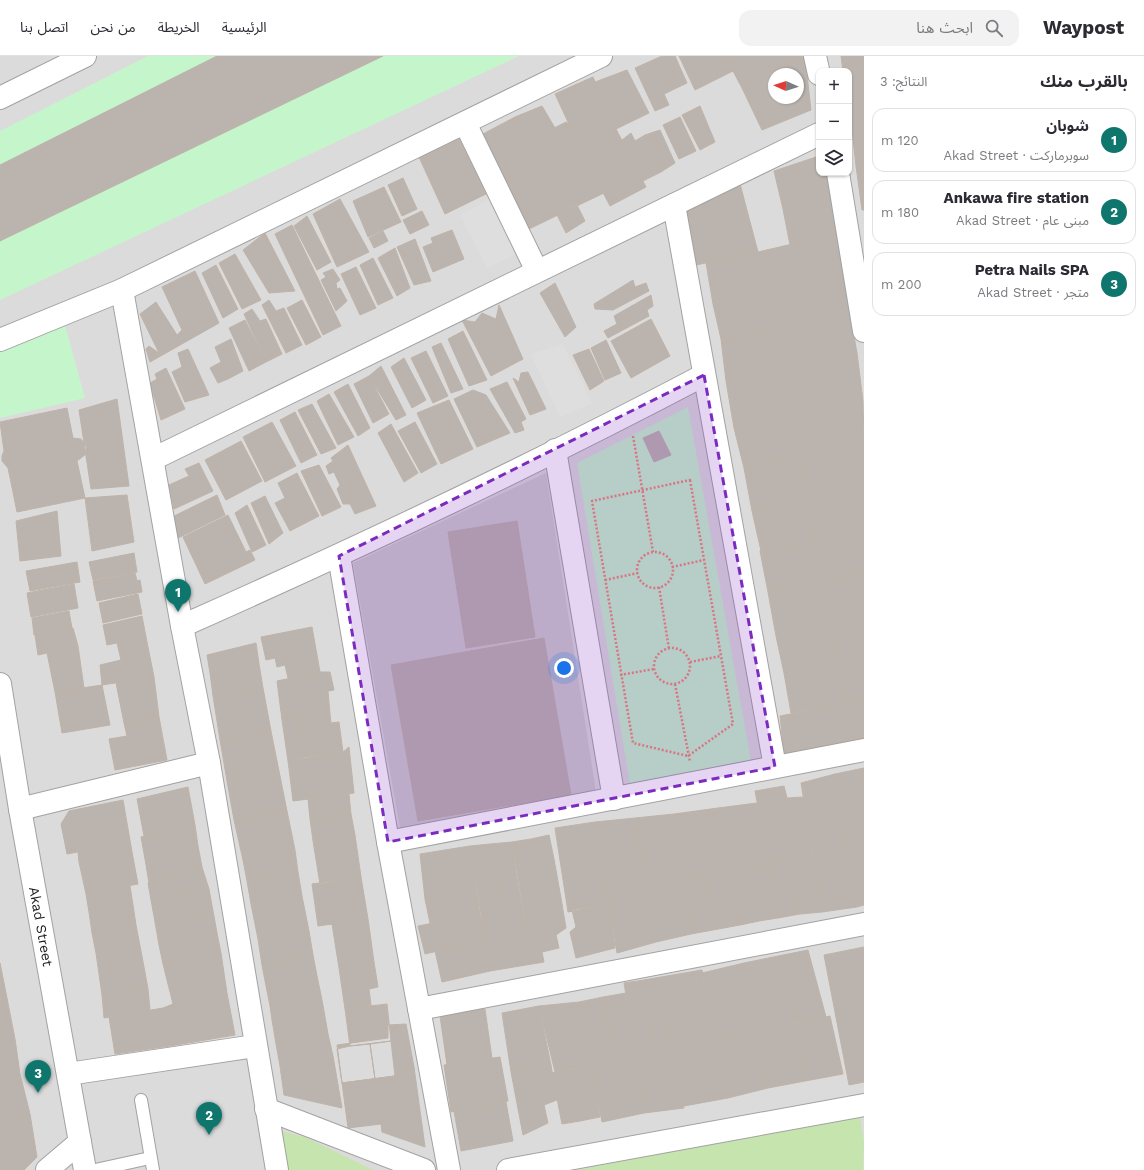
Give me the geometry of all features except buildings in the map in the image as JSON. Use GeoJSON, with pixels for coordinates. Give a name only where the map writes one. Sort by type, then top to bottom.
{"type":"FeatureCollection","features":[{"type":"Feature","properties":{"kind":"street"},"geometry":{"type":"LineString","coordinates":[[0,98],[85,56]]}},
{"type":"Feature","properties":{"kind":"street"},"geometry":{"type":"LineString","coordinates":[[0,340],[122,290],[601,56]]}},
{"type":"Feature","properties":{"kind":"street"},"geometry":{"type":"LineString","coordinates":[[815,56],[818,68]]}},
{"type":"Feature","properties":{"kind":"street"},"geometry":{"type":"LineString","coordinates":[[465,123],[537,272]]}},
{"type":"Feature","properties":{"kind":"street"},"geometry":{"type":"LineString","coordinates":[[153,459],[816,135]]}},
{"type":"Feature","properties":{"kind":"street"},"geometry":{"type":"LineString","coordinates":[[838,176],[864,331]]}},
{"type":"Feature","properties":{"kind":"street"},"geometry":{"type":"LineString","coordinates":[[674,205],[775,767]]}},
{"type":"Feature","properties":{"kind":"street"},"geometry":{"type":"LineString","coordinates":[[122,290],[182,626],[209,763],[276,1170]]}},
{"type":"Feature","properties":{"kind":"street"},"geometry":{"type":"LineString","coordinates":[[182,626],[339,556],[629,414],[704,375]]}},
{"type":"Feature","properties":{"kind":"street"},"geometry":{"type":"LineString","coordinates":[[555,450],[614,799]]}},
{"type":"Feature","properties":{"kind":"street"},"geometry":{"type":"LineString","coordinates":[[339,556],[388,842],[449,1170]]}},
{"type":"Feature","properties":{"kind":"street","name":"Akad Street"},"geometry":{"type":"LineString","coordinates":[[0,684],[20,809],[85,1170]]}},
{"type":"Feature","properties":{"kind":"street"},"geometry":{"type":"LineString","coordinates":[[388,842],[864,750]]}},
{"type":"Feature","properties":{"kind":"street"},"geometry":{"type":"LineString","coordinates":[[20,809],[209,763]]}},
{"type":"Feature","properties":{"kind":"street"},"geometry":{"type":"LineString","coordinates":[[419,1008],[864,924]]}},
{"type":"Feature","properties":{"kind":"street"},"geometry":{"type":"LineString","coordinates":[[68,1074],[255,1046]]}},
{"type":"Feature","properties":{"kind":"street"},"geometry":{"type":"LineString","coordinates":[[508,1170],[864,1105]]}},
{"type":"Feature","properties":{"kind":"street"},"geometry":{"type":"LineString","coordinates":[[266,1109],[424,1170]]}},
{"type":"Feature","properties":{"kind":"street"},"geometry":{"type":"LineString","coordinates":[[46,1170],[80,1142]]}},
{"type":"Feature","properties":{"kind":"lane"},"geometry":{"type":"LineString","coordinates":[[95,1170],[152,1164],[140,1100]]}},
{"type":"Feature","properties":{"kind":"path"},"geometry":{"type":"LineString","coordinates":[[629,414],[643,490],[652,552]]}},
{"type":"Feature","properties":{"kind":"path"},"geometry":{"type":"LineString","coordinates":[[690,480],[733,724],[688,756],[632,743],[620,675],[592,501],[643,490],[690,480]]}},
{"type":"Feature","properties":{"kind":"path"},"geometry":{"type":"LineString","coordinates":[[652,552],[664,554],[669,558],[672,567],[672,576],[669,581],[659,587],[647,586],[642,582],[638,573],[640,561],[647,554],[652,552]]}},
{"type":"Feature","properties":{"kind":"path"},"geometry":{"type":"LineString","coordinates":[[672,567],[704,560]]}},
{"type":"Feature","properties":{"kind":"path"},"geometry":{"type":"LineString","coordinates":[[605,580],[638,573]]}},
{"type":"Feature","properties":{"kind":"path"},"geometry":{"type":"LineString","coordinates":[[659,587],[669,649]]}},
{"type":"Feature","properties":{"kind":"path"},"geometry":{"type":"LineString","coordinates":[[669,649],[678,649],[683,652],[690,662],[688,674],[684,679],[675,684],[667,684],[661,681],[654,669],[657,656],[661,652],[669,649]]}},
{"type":"Feature","properties":{"kind":"path"},"geometry":{"type":"LineString","coordinates":[[690,662],[721,656]]}},
{"type":"Feature","properties":{"kind":"path"},"geometry":{"type":"LineString","coordinates":[[620,675],[654,669]]}},
{"type":"Feature","properties":{"kind":"path"},"geometry":{"type":"LineString","coordinates":[[675,684],[688,756]]}},
{"type":"Feature","properties":{"kind":"highlighted area"},"geometry":{"type":"Polygon","coordinates":[[[704,375],[775,767],[388,842],[339,556],[704,375]]]}},
{"type":"Feature","properties":{"kind":"shaded area"},"geometry":{"type":"Polygon","coordinates":[[[0,56],[864,56],[864,1170],[0,1170],[0,56]]]}},
{"type":"Feature","properties":{"kind":"shaded area"},"geometry":{"type":"Polygon","coordinates":[[[495,197],[522,251],[487,268],[460,215],[495,197]]]}},
{"type":"Feature","properties":{"kind":"shaded area"},"geometry":{"type":"Polygon","coordinates":[[[563,344],[592,403],[560,417],[531,354],[563,344]]]}},
{"type":"Feature","properties":{"kind":"shaded area"},"geometry":{"type":"Polygon","coordinates":[[[546,473],[596,792],[400,828],[353,563],[546,473]]]}},
{"type":"Feature","properties":{"kind":"green space"},"geometry":{"type":"Polygon","coordinates":[[[148,56],[519,56],[0,300],[0,131],[148,56]]]}},
{"type":"Feature","properties":{"kind":"green space"},"geometry":{"type":"Polygon","coordinates":[[[63,318],[85,398],[0,418],[0,350],[63,318]]]}},
{"type":"Feature","properties":{"kind":"green space"},"geometry":{"type":"Polygon","coordinates":[[[688,407],[751,761],[630,785],[577,463],[688,407]]]}},
{"type":"Feature","properties":{"kind":"green space"},"geometry":{"type":"Polygon","coordinates":[[[860,1116],[864,1143],[863,1170],[577,1170],[860,1116]]]}},
{"type":"Feature","properties":{"kind":"green space"},"geometry":{"type":"Polygon","coordinates":[[[280,1131],[305,1137],[373,1170],[287,1170],[280,1131]]]}},
{"type":"Feature","properties":{"kind":"place","name":"شوبان"},"geometry":{"type":"Point","coordinates":[178,612]}},
{"type":"Feature","properties":{"kind":"place","name":"Petra Nails SPA"},"geometry":{"type":"Point","coordinates":[38,1093]}},
{"type":"Feature","properties":{"kind":"place","name":"Ankawa fire station"},"geometry":{"type":"Point","coordinates":[209,1135]}}]}
